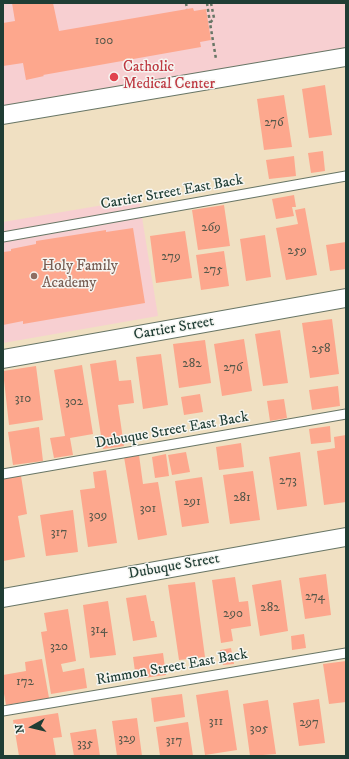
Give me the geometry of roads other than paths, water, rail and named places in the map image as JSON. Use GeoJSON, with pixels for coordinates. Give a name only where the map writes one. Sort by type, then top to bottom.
{"type":"FeatureCollection","features":[{"type":"Feature","properties":{"kind":"street"},"geometry":{"type":"LineString","coordinates":[[3,115],[346,58]]}},
{"type":"Feature","properties":{"kind":"street","name":"Cartier Street"},"geometry":{"type":"LineString","coordinates":[[3,359],[346,298]]}},
{"type":"Feature","properties":{"kind":"street","name":"Dubuque Street"},"geometry":{"type":"LineString","coordinates":[[3,598],[346,536]]}},
{"type":"Feature","properties":{"kind":"lane","name":"Cartier Street East Back"},"geometry":{"type":"LineString","coordinates":[[3,237],[346,176]]}},
{"type":"Feature","properties":{"kind":"lane","name":"Dubuque Street East Back"},"geometry":{"type":"LineString","coordinates":[[3,474],[346,414]]}},
{"type":"Feature","properties":{"kind":"lane","name":"Rimmon Street East Back"},"geometry":{"type":"LineString","coordinates":[[3,711],[346,653]]}},
{"type":"Feature","properties":{"kind":"place","name":"Catholic Medical Center"},"geometry":{"type":"Point","coordinates":[114,77]}},
{"type":"Feature","properties":{"kind":"place","name":"Holy Family Academy"},"geometry":{"type":"Point","coordinates":[34,276]}}]}
